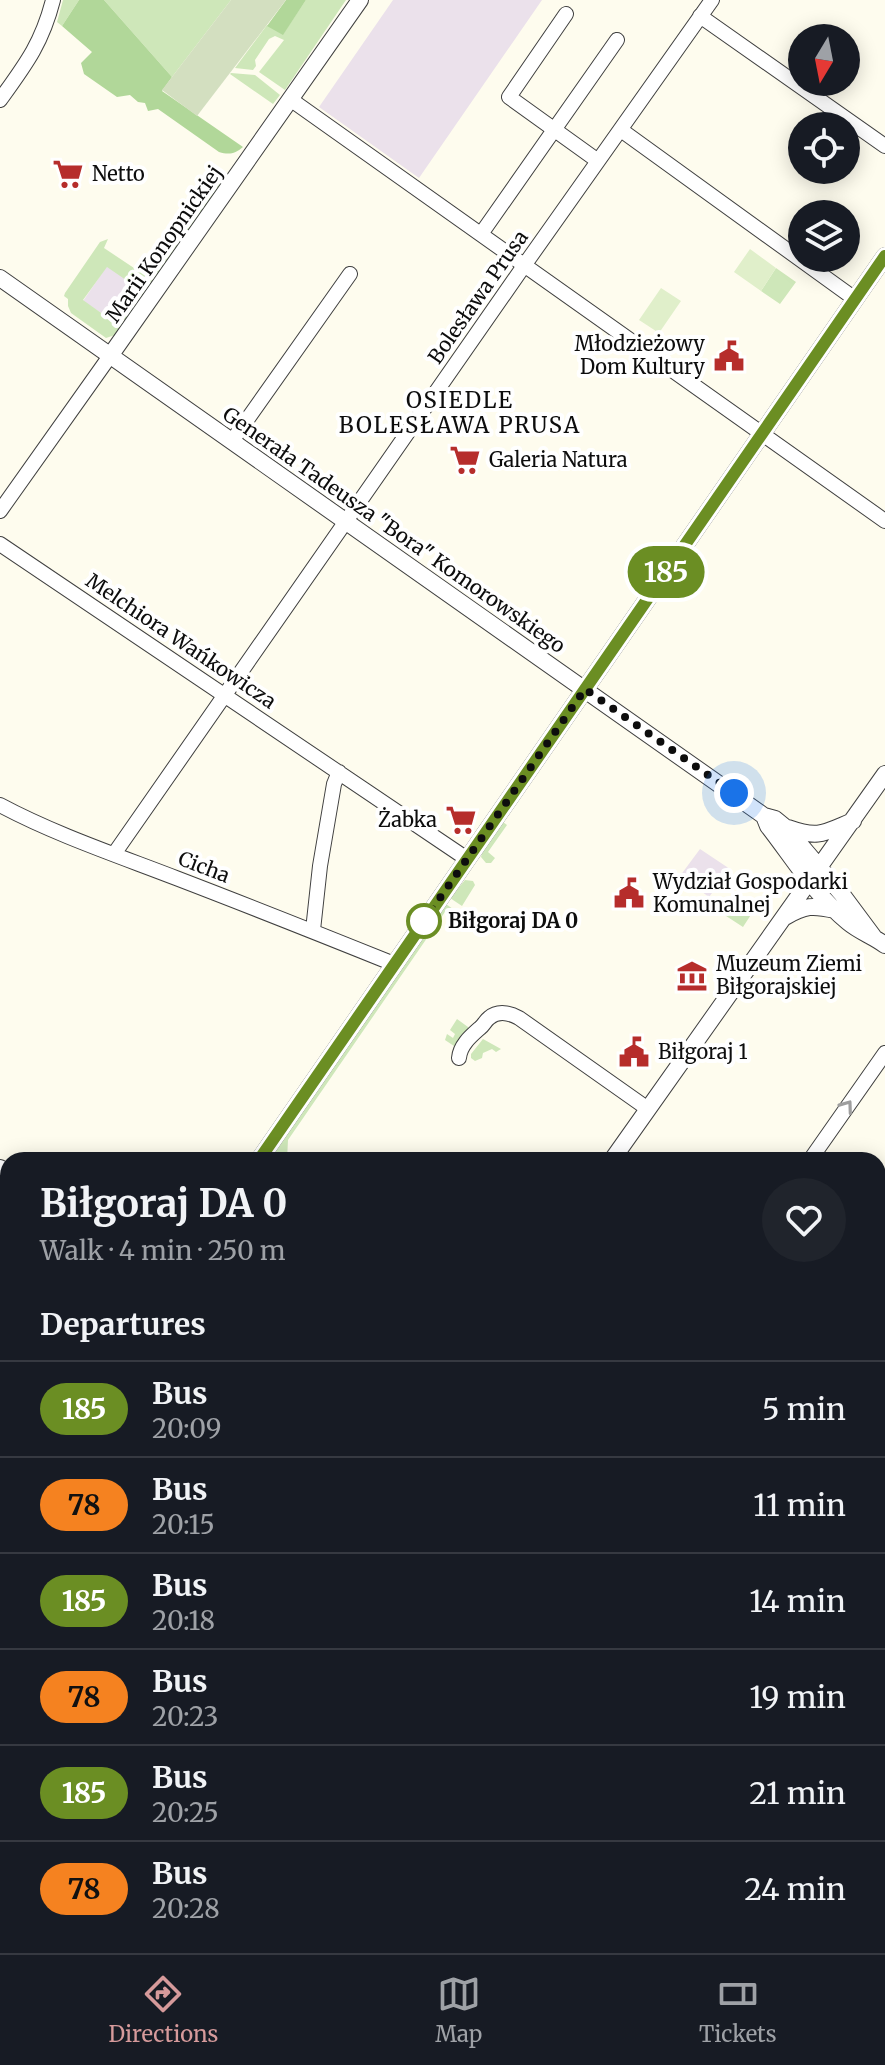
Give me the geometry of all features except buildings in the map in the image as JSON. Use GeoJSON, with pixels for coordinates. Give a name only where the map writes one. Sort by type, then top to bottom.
{"type":"FeatureCollection","features":[{"type":"Feature","properties":{"kind":"street"},"geometry":{"type":"LineString","coordinates":[[0,100],[41,38],[53,0]]}},
{"type":"Feature","properties":{"kind":"street","name":"Marii Konopnickiej"},"geometry":{"type":"LineString","coordinates":[[0,511],[360,0]]}},
{"type":"Feature","properties":{"kind":"street","name":"Bolesława Prusa"},"geometry":{"type":"LineString","coordinates":[[114,854],[712,0]]}},
{"type":"Feature","properties":{"kind":"street"},"geometry":{"type":"LineString","coordinates":[[566,14],[509,97],[598,161]]}},
{"type":"Feature","properties":{"kind":"street"},"geometry":{"type":"LineString","coordinates":[[700,16],[885,146]]}},
{"type":"Feature","properties":{"kind":"street"},"geometry":{"type":"LineString","coordinates":[[481,234],[617,40]]}},
{"type":"Feature","properties":{"kind":"street"},"geometry":{"type":"LineString","coordinates":[[290,99],[885,521]]}},
{"type":"Feature","properties":{"kind":"street"},"geometry":{"type":"LineString","coordinates":[[621,130],[855,299]]}},
{"type":"Feature","properties":{"kind":"street"},"geometry":{"type":"LineString","coordinates":[[580,149],[586,179]]}},
{"type":"Feature","properties":{"kind":"street"},"geometry":{"type":"LineString","coordinates":[[265,1152],[885,256]]}},
{"type":"Feature","properties":{"kind":"street"},"geometry":{"type":"LineString","coordinates":[[232,441],[350,274]]}},
{"type":"Feature","properties":{"kind":"street","name":"Generała Tadeusza \"Bora\" Komorowskiego"},"geometry":{"type":"LineString","coordinates":[[0,278],[764,816],[775,819],[786,828],[815,874]]}},
{"type":"Feature","properties":{"kind":"street","name":"Melchiora Wańkowicza"},"geometry":{"type":"LineString","coordinates":[[0,544],[467,859]]}},
{"type":"Feature","properties":{"kind":"street"},"geometry":{"type":"LineString","coordinates":[[313,930],[320,866],[334,784],[339,772]]}},
{"type":"Feature","properties":{"kind":"street"},"geometry":{"type":"LineString","coordinates":[[618,1152],[885,774]]}},
{"type":"Feature","properties":{"kind":"street","name":"Cicha"},"geometry":{"type":"LineString","coordinates":[[0,805],[114,854],[394,964]]}},
{"type":"Feature","properties":{"kind":"street","name":"Generała Tadeusza \"Bora\" Komorowskiego"},"geometry":{"type":"LineString","coordinates":[[764,816],[768,826],[815,874]]}},
{"type":"Feature","properties":{"kind":"street"},"geometry":{"type":"LineString","coordinates":[[786,828],[818,835],[854,821]]}},
{"type":"Feature","properties":{"kind":"street"},"geometry":{"type":"LineString","coordinates":[[815,874],[835,910],[856,928],[879,940]]}},
{"type":"Feature","properties":{"kind":"street"},"geometry":{"type":"LineString","coordinates":[[815,874],[879,940]]}},
{"type":"Feature","properties":{"kind":"street"},"geometry":{"type":"LineString","coordinates":[[781,920],[812,906],[835,910]]}},
{"type":"Feature","properties":{"kind":"street"},"geometry":{"type":"LineString","coordinates":[[481,1028],[494,1015],[505,1013],[516,1016],[648,1109]]}},
{"type":"Feature","properties":{"kind":"street"},"geometry":{"type":"LineString","coordinates":[[816,1152],[885,1053]]}},
{"type":"Feature","properties":{"kind":"shaded area"},"geometry":{"type":"Polygon","coordinates":[[[393,0],[542,0],[419,178],[319,107],[393,0]]]}},
{"type":"Feature","properties":{"kind":"shaded area"},"geometry":{"type":"Polygon","coordinates":[[[107,266],[143,291],[119,325],[83,301],[107,266]]]}},
{"type":"Feature","properties":{"kind":"shaded area"},"geometry":{"type":"Polygon","coordinates":[[[700,849],[730,869],[709,897],[680,876],[700,849]]]}},
{"type":"Feature","properties":{"kind":"green space"},"geometry":{"type":"Polygon","coordinates":[[[63,0],[79,0],[62,26],[57,22],[63,0]]]}},
{"type":"Feature","properties":{"kind":"green space"},"geometry":{"type":"Polygon","coordinates":[[[79,0],[104,0],[172,77],[162,91],[243,147],[232,153],[219,152],[158,109],[148,111],[145,103],[138,102],[130,95],[117,97],[84,74],[81,63],[92,52],[62,26],[79,0]]]}},
{"type":"Feature","properties":{"kind":"green space"},"geometry":{"type":"Polygon","coordinates":[[[104,0],[231,0],[172,77],[104,0]]]}},
{"type":"Feature","properties":{"kind":"green space"},"geometry":{"type":"Polygon","coordinates":[[[231,0],[286,0],[197,116],[162,90],[231,0]]]}},
{"type":"Feature","properties":{"kind":"green space"},"geometry":{"type":"Polygon","coordinates":[[[286,0],[306,0],[283,35],[267,26],[286,0]]]}},
{"type":"Feature","properties":{"kind":"green space"},"geometry":{"type":"Polygon","coordinates":[[[306,0],[346,0],[285,90],[259,72],[284,40],[275,36],[269,39],[255,60],[253,70],[235,68],[267,25],[283,34],[306,0]]]}},
{"type":"Feature","properties":{"kind":"green space"},"geometry":{"type":"Polygon","coordinates":[[[231,73],[255,75],[280,95],[273,104],[231,73]]]}},
{"type":"Feature","properties":{"kind":"green space"},"geometry":{"type":"Polygon","coordinates":[[[218,170],[222,173],[222,182],[125,320],[142,291],[107,267],[83,300],[118,325],[123,322],[115,335],[106,338],[71,313],[65,293],[100,242],[108,239],[104,248],[134,268],[139,261],[153,262],[218,170]]]}},
{"type":"Feature","properties":{"kind":"green space"},"geometry":{"type":"Polygon","coordinates":[[[750,249],[776,268],[761,291],[734,272],[750,249]]]}},
{"type":"Feature","properties":{"kind":"green space"},"geometry":{"type":"Polygon","coordinates":[[[776,268],[796,282],[780,304],[761,291],[776,268]]]}},
{"type":"Feature","properties":{"kind":"green space"},"geometry":{"type":"Polygon","coordinates":[[[661,288],[681,301],[659,333],[639,320],[661,288]]]}},
{"type":"Feature","properties":{"kind":"green space"},"geometry":{"type":"Polygon","coordinates":[[[503,822],[507,825],[488,852],[495,858],[491,863],[486,863],[481,857],[482,853],[503,822]]]}},
{"type":"Feature","properties":{"kind":"green space"},"geometry":{"type":"Polygon","coordinates":[[[465,880],[473,881],[475,885],[462,906],[450,898],[465,880]]]}},
{"type":"Feature","properties":{"kind":"green space"},"geometry":{"type":"Polygon","coordinates":[[[736,894],[756,907],[743,927],[723,914],[736,894]]]}},
{"type":"Feature","properties":{"kind":"green space"},"geometry":{"type":"Polygon","coordinates":[[[446,904],[456,914],[447,909],[288,1140],[287,1152],[275,1152],[446,904]]]}},
{"type":"Feature","properties":{"kind":"green space"},"geometry":{"type":"Polygon","coordinates":[[[457,1019],[469,1031],[458,1046],[454,1046],[445,1040],[447,1034],[453,1038],[455,1034],[450,1030],[457,1019]]]}},
{"type":"Feature","properties":{"kind":"green space"},"geometry":{"type":"Polygon","coordinates":[[[483,1039],[501,1049],[483,1053],[482,1058],[475,1061],[471,1054],[483,1039]]]}},
{"type":"Feature","properties":{"kind":"bus line","name":"185"},"geometry":{"type":"LineString","coordinates":[[265,1152],[885,256]]}},
{"type":"Feature","properties":{"kind":"place","name":"Netto"},"geometry":{"type":"Point","coordinates":[68,174]}},
{"type":"Feature","properties":{"kind":"place","name":"Młodzieżowy Dom Kultury"},"geometry":{"type":"Point","coordinates":[729,356]}},
{"type":"Feature","properties":{"kind":"place","name":"Galeria Natura"},"geometry":{"type":"Point","coordinates":[465,460]}},
{"type":"Feature","properties":{"kind":"place","name":"Żabka"},"geometry":{"type":"Point","coordinates":[461,820]}},
{"type":"Feature","properties":{"kind":"place","name":"Wydział Gospodarki Komunalnej"},"geometry":{"type":"Point","coordinates":[629,893]}},
{"type":"Feature","properties":{"kind":"place","name":"Biłgoraj DA 0"},"geometry":{"type":"Point","coordinates":[424,921]}},
{"type":"Feature","properties":{"kind":"place","name":"Muzeum Ziemi Biłgorajskiej"},"geometry":{"type":"Point","coordinates":[692,976]}},
{"type":"Feature","properties":{"kind":"place","name":"Biłgoraj 1"},"geometry":{"type":"Point","coordinates":[634,1052]}},
{"type":"Feature","properties":{"kind":"district","name":"OSIEDLE BOLESŁAWA PRUSA"},"geometry":{"type":"Point","coordinates":[460,412]}},
{"type":"Feature","properties":{"kind":"route"},"geometry":{"type":"LineString","coordinates":[[424,921],[585,689],[734,793]]}}]}
